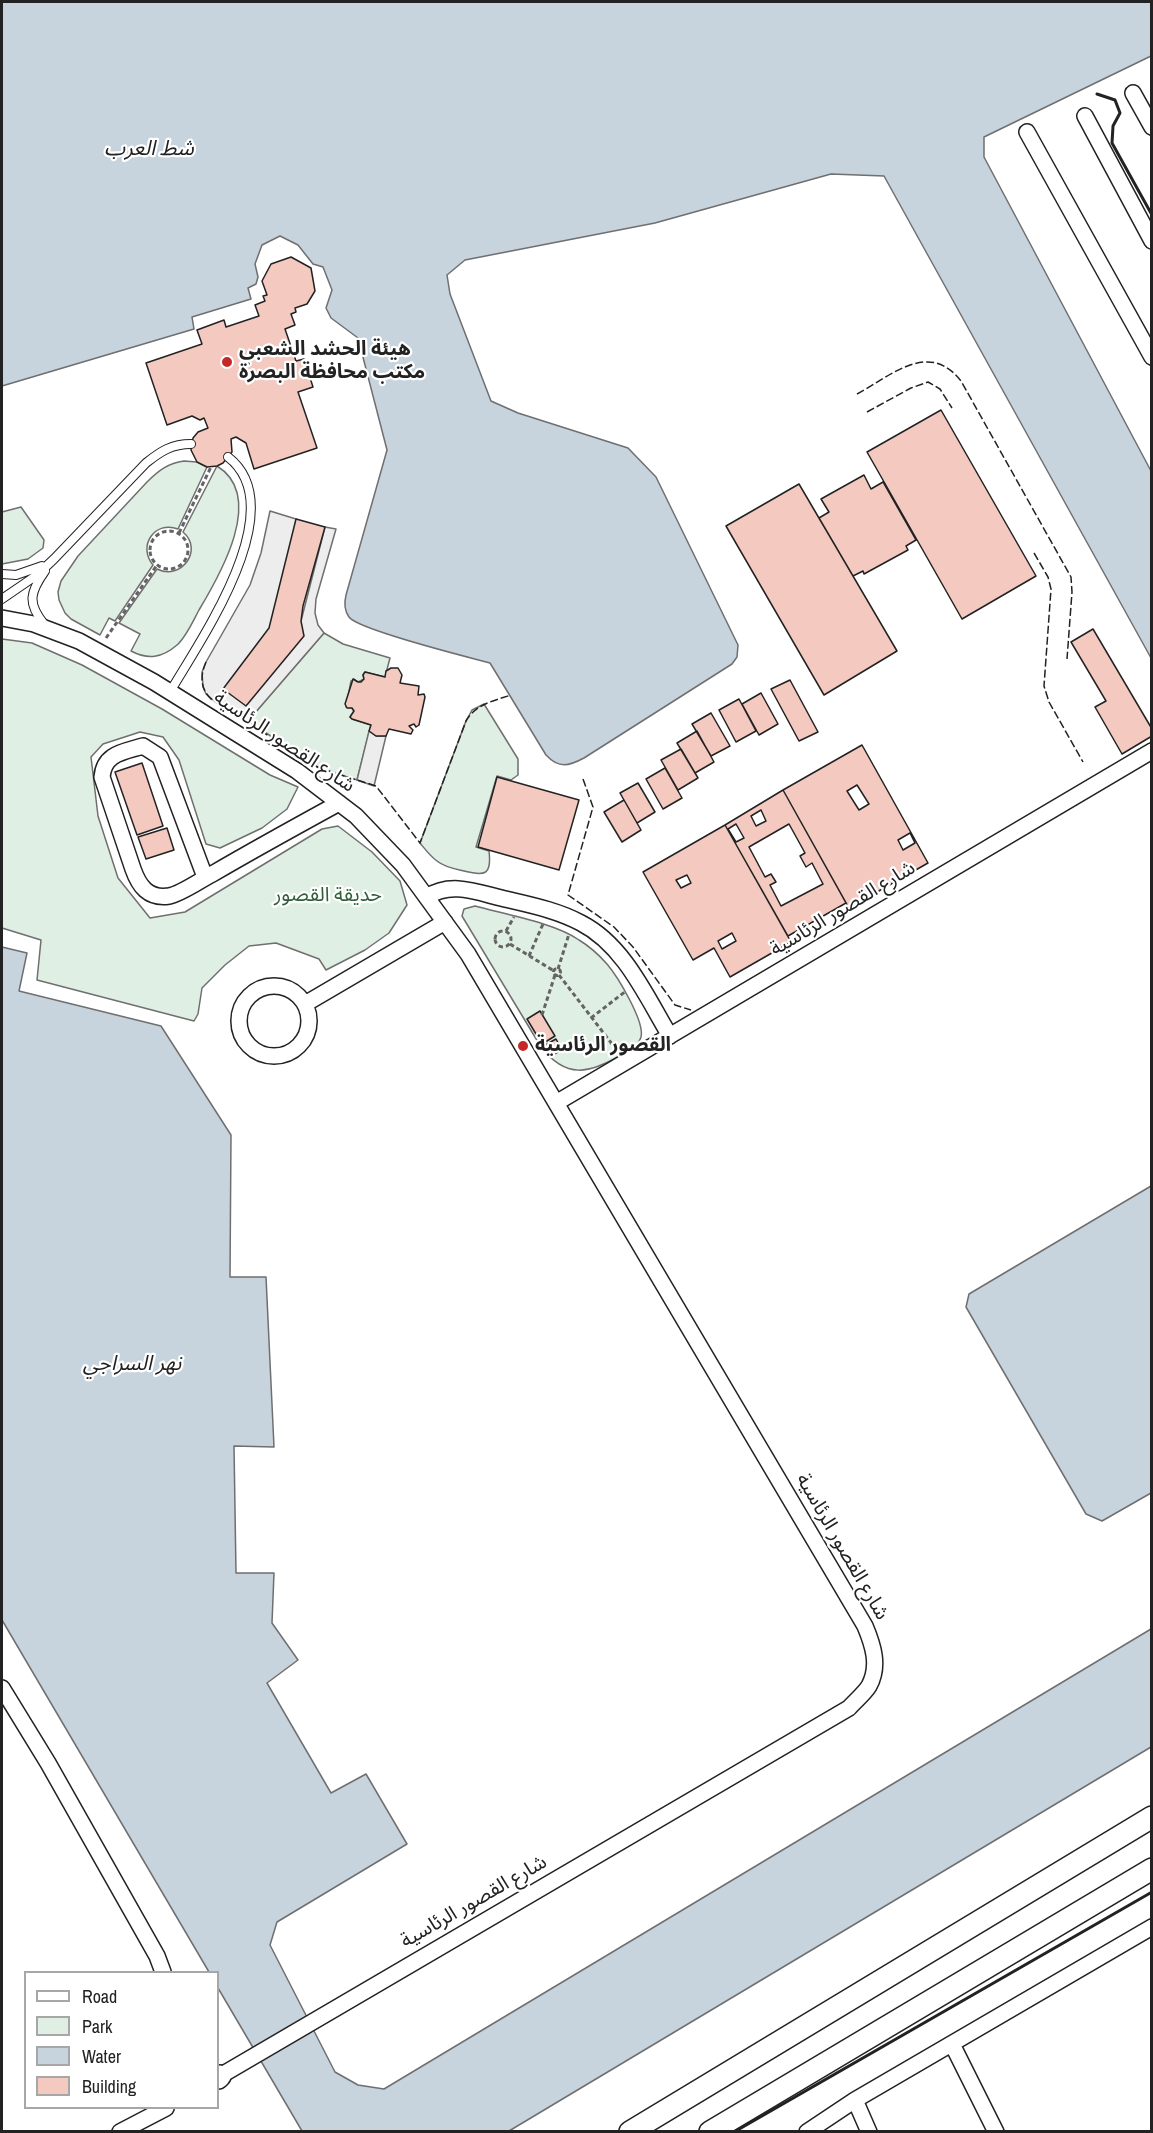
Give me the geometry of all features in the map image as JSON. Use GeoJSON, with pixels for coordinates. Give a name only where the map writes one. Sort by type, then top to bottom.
{"type":"FeatureCollection","features":[{"type":"Feature","properties":{"kind":"main road"},"geometry":{"type":"LineString","coordinates":[[630,2132],[1152,1816]]}},
{"type":"Feature","properties":{"kind":"main road"},"geometry":{"type":"LineString","coordinates":[[710,2132],[1152,1869]]}},
{"type":"Feature","properties":{"kind":"street"},"geometry":{"type":"LineString","coordinates":[[1133,93],[1152,127]]}},
{"type":"Feature","properties":{"kind":"street"},"geometry":{"type":"LineString","coordinates":[[1085,116],[1152,242]]}},
{"type":"Feature","properties":{"kind":"street"},"geometry":{"type":"LineString","coordinates":[[1027,132],[1152,357]]}},
{"type":"Feature","properties":{"kind":"street","name":"شارع القصور الرئاسية"},"geometry":{"type":"LineString","coordinates":[[2,618],[34,624],[79,641],[170,692],[297,771],[356,816],[403,865],[468,954],[865,1626],[874,1647],[875,1670],[868,1687],[849,1707],[324,2013],[219,2077]]}},
{"type":"Feature","properties":{"kind":"street"},"geometry":{"type":"LineString","coordinates":[[205,878],[160,756],[143,747],[117,754],[108,759],[103,766],[102,777],[138,884],[145,891],[157,896],[171,896],[205,878],[339,803]]}},
{"type":"Feature","properties":{"kind":"street","name":"شارع القصور الرئاسية"},"geometry":{"type":"LineString","coordinates":[[556,1103],[1152,751]]}},
{"type":"Feature","properties":{"kind":"street"},"geometry":{"type":"LineString","coordinates":[[427,897],[438,890],[462,889],[549,910],[598,933],[619,954],[670,1036]]}},
{"type":"Feature","properties":{"kind":"street"},"geometry":{"type":"LineString","coordinates":[[305,1004],[445,921]]}},
{"type":"Feature","properties":{"kind":"street"},"geometry":{"type":"LineString","coordinates":[[266,986],[289,988],[305,1004],[309,1015],[309,1027],[298,1047],[288,1054],[264,1055],[245,1042],[240,1031],[241,1008],[255,991],[266,986]]}},
{"type":"Feature","properties":{"kind":"street"},"geometry":{"type":"LineString","coordinates":[[2,1688],[48,1763],[157,1956],[163,1971]]}},
{"type":"Feature","properties":{"kind":"street"},"geometry":{"type":"LineString","coordinates":[[807,2132],[855,2100],[1152,1927]]}},
{"type":"Feature","properties":{"kind":"street"},"geometry":{"type":"LineString","coordinates":[[952,2044],[996,2132]]}},
{"type":"Feature","properties":{"kind":"street"},"geometry":{"type":"LineString","coordinates":[[855,2100],[869,2132]]}},
{"type":"Feature","properties":{"kind":"street"},"geometry":{"type":"LineString","coordinates":[[120,2132],[164,2109]]}},
{"type":"Feature","properties":{"kind":"lane"},"geometry":{"type":"LineString","coordinates":[[2,599],[37,575],[146,463],[163,449],[177,444],[191,444]]}},
{"type":"Feature","properties":{"kind":"lane"},"geometry":{"type":"LineString","coordinates":[[170,692],[217,613],[234,580],[242,556],[249,520],[250,498],[246,480],[236,463],[228,458]]}},
{"type":"Feature","properties":{"kind":"lane"},"geometry":{"type":"LineString","coordinates":[[2,574],[27,573],[54,559]]}},
{"type":"Feature","properties":{"kind":"lane"},"geometry":{"type":"LineString","coordinates":[[49,630],[32,605],[32,593],[54,559]]}},
{"type":"Feature","properties":{"kind":"path"},"geometry":{"type":"LineString","coordinates":[[179,534],[211,467]]}},
{"type":"Feature","properties":{"kind":"path"},"geometry":{"type":"LineString","coordinates":[[160,532],[179,534],[187,543],[188,549],[184,561],[175,568],[163,568],[157,565],[150,555],[151,542],[160,532]]}},
{"type":"Feature","properties":{"kind":"path"},"geometry":{"type":"LineString","coordinates":[[97,651],[157,565]]}},
{"type":"Feature","properties":{"kind":"path"},"geometry":{"type":"LineString","coordinates":[[529,956],[549,910]]}},
{"type":"Feature","properties":{"kind":"path"},"geometry":{"type":"LineString","coordinates":[[542,1015],[556,974],[560,972],[558,969],[574,920]]}},
{"type":"Feature","properties":{"kind":"path"},"geometry":{"type":"LineString","coordinates":[[507,932],[511,937],[510,944],[504,948],[496,945],[494,940],[496,933],[507,932]]}},
{"type":"Feature","properties":{"kind":"path"},"geometry":{"type":"LineString","coordinates":[[510,944],[556,974],[612,1044]]}},
{"type":"Feature","properties":{"kind":"path"},"geometry":{"type":"LineString","coordinates":[[591,1018],[637,982]]}},
{"type":"Feature","properties":{"kind":"green space"},"geometry":{"type":"Polygon","coordinates":[[[184,461],[197,462],[207,467],[178,529],[162,528],[151,536],[147,550],[153,565],[115,621],[109,618],[100,635],[71,619],[65,613],[58,592],[61,581],[78,556],[155,474],[168,466],[184,461]]]}},
{"type":"Feature","properties":{"kind":"green space"},"geometry":{"type":"Polygon","coordinates":[[[217,466],[231,479],[238,496],[238,516],[227,557],[218,577],[180,642],[160,655],[137,654],[131,651],[140,634],[119,623],[157,569],[166,572],[174,571],[187,562],[191,547],[189,539],[183,532],[217,466]]]}},
{"type":"Feature","properties":{"kind":"green space"},"geometry":{"type":"Polygon","coordinates":[[[21,507],[44,540],[43,548],[28,559],[2,564],[2,512],[21,507]]]}},
{"type":"Feature","properties":{"kind":"green space"},"geometry":{"type":"Polygon","coordinates":[[[324,633],[343,644],[390,658],[385,677],[365,672],[364,679],[358,682],[354,679],[351,681],[346,707],[354,711],[350,717],[371,725],[357,780],[319,768],[248,721],[324,633]]]}},
{"type":"Feature","properties":{"kind":"green space","name":"حديقة القصور"},"geometry":{"type":"Polygon","coordinates":[[[2,639],[32,643],[82,665],[162,709],[270,775],[298,787],[287,809],[262,828],[220,848],[206,844],[179,760],[163,737],[140,732],[103,744],[91,757],[98,816],[118,878],[150,918],[185,912],[322,829],[338,826],[372,852],[400,881],[407,905],[389,933],[365,950],[326,970],[319,959],[276,943],[249,946],[225,965],[202,988],[198,1014],[194,1021],[37,980],[41,940],[2,928],[2,639]]]}},
{"type":"Feature","properties":{"kind":"green space"},"geometry":{"type":"Polygon","coordinates":[[[484,704],[518,759],[518,775],[511,780],[497,776],[476,847],[489,851],[488,870],[477,873],[443,865],[432,857],[420,843],[466,721],[472,710],[484,704]]]}},
{"type":"Feature","properties":{"kind":"green space"},"geometry":{"type":"Polygon","coordinates":[[[475,906],[557,929],[569,934],[594,951],[612,970],[635,1011],[641,1030],[638,1043],[609,1061],[588,1069],[569,1069],[550,1057],[541,1047],[462,916],[464,909],[475,906]]]}},
{"type":"Feature","properties":{"kind":"shaded area"},"geometry":{"type":"Polygon","coordinates":[[[270,511],[296,519],[301,621],[325,527],[336,529],[316,599],[315,613],[318,625],[324,633],[248,721],[218,704],[206,694],[202,672],[250,585],[261,553],[270,511]]]}},
{"type":"Feature","properties":{"kind":"shaded area"},"geometry":{"type":"Polygon","coordinates":[[[369,731],[376,736],[386,736],[374,786],[357,780],[369,731]]]}},
{"type":"Feature","properties":{"kind":"water","name":"شط العرب"},"geometry":{"type":"Polygon","coordinates":[[[2,2],[1151,2],[1151,56],[984,137],[984,157],[1151,471],[1151,658],[884,176],[831,174],[655,223],[465,260],[447,275],[450,294],[491,401],[518,413],[628,448],[656,477],[738,645],[737,657],[732,664],[584,758],[564,765],[555,762],[546,755],[490,663],[392,636],[357,622],[347,614],[346,595],[387,450],[358,338],[331,318],[326,308],[332,290],[323,267],[313,264],[298,245],[280,236],[262,245],[255,264],[258,277],[256,284],[248,288],[251,299],[192,317],[194,329],[2,386],[2,2]]]}},
{"type":"Feature","properties":{"kind":"water","name":"نهر السراجي"},"geometry":{"type":"Polygon","coordinates":[[[2,947],[27,953],[19,991],[161,1026],[231,1135],[230,1277],[266,1277],[274,1447],[234,1446],[236,1573],[274,1573],[272,1623],[298,1660],[267,1683],[331,1793],[366,1774],[407,1844],[277,1922],[270,1945],[335,2072],[358,2085],[384,2089],[1151,1629],[1151,1747],[509,2131],[302,2131],[219,1990],[219,1971],[208,1971],[2,1620],[2,947]]]}},
{"type":"Feature","properties":{"kind":"water"},"geometry":{"type":"Polygon","coordinates":[[[1151,1186],[1151,1493],[1102,1521],[1086,1514],[966,1307],[969,1294],[1151,1186]]]}},
{"type":"Feature","properties":{"kind":"building","name":"هيئة الحشد الشعبي مكتب محافظة البصرة"},"geometry":{"type":"Polygon","coordinates":[[[291,257],[311,268],[315,291],[307,304],[295,308],[296,312],[291,314],[295,325],[285,329],[296,361],[304,359],[313,387],[298,392],[317,448],[254,469],[246,443],[236,437],[231,439],[232,452],[223,463],[207,467],[197,462],[191,450],[193,438],[198,432],[208,428],[204,418],[200,420],[192,416],[167,425],[146,363],[202,344],[197,330],[224,320],[226,327],[259,316],[255,305],[265,301],[263,296],[267,295],[262,281],[271,264],[291,257]]]}},
{"type":"Feature","properties":{"kind":"building"},"geometry":{"type":"Polygon","coordinates":[[[941,410],[1036,576],[962,619],[867,452],[941,410]]]}},
{"type":"Feature","properties":{"kind":"building"},"geometry":{"type":"Polygon","coordinates":[[[864,475],[871,489],[883,482],[916,540],[906,546],[908,550],[864,574],[863,571],[853,576],[819,518],[829,512],[821,499],[864,475]]]}},
{"type":"Feature","properties":{"kind":"building"},"geometry":{"type":"Polygon","coordinates":[[[799,484],[897,651],[824,695],[726,526],[799,484]]]}},
{"type":"Feature","properties":{"kind":"building"},"geometry":{"type":"Polygon","coordinates":[[[296,519],[325,527],[303,606],[301,621],[304,636],[246,706],[223,689],[269,628],[296,519]]]}},
{"type":"Feature","properties":{"kind":"building"},"geometry":{"type":"Polygon","coordinates":[[[1093,629],[1152,729],[1152,736],[1122,754],[1095,707],[1106,701],[1071,642],[1093,629]]]}},
{"type":"Feature","properties":{"kind":"building"},"geometry":{"type":"Polygon","coordinates":[[[398,668],[402,675],[400,683],[419,686],[418,695],[424,694],[419,725],[409,726],[413,730],[411,734],[389,729],[386,736],[376,736],[369,731],[371,725],[350,717],[354,711],[352,708],[347,708],[345,704],[353,679],[361,682],[365,672],[385,677],[386,671],[398,668]]]}},
{"type":"Feature","properties":{"kind":"building"},"geometry":{"type":"Polygon","coordinates":[[[790,680],[818,732],[799,741],[771,689],[790,680]]]}},
{"type":"Feature","properties":{"kind":"building"},"geometry":{"type":"Polygon","coordinates":[[[761,693],[778,724],[759,735],[742,704],[761,693]]]}},
{"type":"Feature","properties":{"kind":"building"},"geometry":{"type":"Polygon","coordinates":[[[739,699],[756,731],[736,742],[719,710],[739,699]]]}},
{"type":"Feature","properties":{"kind":"building"},"geometry":{"type":"Polygon","coordinates":[[[711,713],[730,746],[711,756],[692,724],[711,713]]]}},
{"type":"Feature","properties":{"kind":"building"},"geometry":{"type":"Polygon","coordinates":[[[697,731],[714,762],[695,773],[677,743],[697,731]]]}},
{"type":"Feature","properties":{"kind":"building"},"geometry":{"type":"Polygon","coordinates":[[[862,745],[928,863],[849,908],[783,790],[862,745]],[[857,785],[847,791],[859,810],[869,804],[857,785]],[[910,833],[898,840],[903,850],[915,843],[910,833]]]}},
{"type":"Feature","properties":{"kind":"building"},"geometry":{"type":"Polygon","coordinates":[[[681,749],[698,778],[678,790],[661,760],[681,749]]]}},
{"type":"Feature","properties":{"kind":"building"},"geometry":{"type":"Polygon","coordinates":[[[142,763],[163,826],[137,835],[115,772],[142,763]]]}},
{"type":"Feature","properties":{"kind":"building"},"geometry":{"type":"Polygon","coordinates":[[[665,768],[682,798],[663,809],[646,779],[665,768]]]}},
{"type":"Feature","properties":{"kind":"building"},"geometry":{"type":"Polygon","coordinates":[[[497,777],[579,800],[559,870],[478,847],[497,777]]]}},
{"type":"Feature","properties":{"kind":"building"},"geometry":{"type":"Polygon","coordinates":[[[638,783],[655,812],[637,823],[620,793],[638,783]]]}},
{"type":"Feature","properties":{"kind":"building"},"geometry":{"type":"Polygon","coordinates":[[[783,790],[846,903],[788,936],[725,825],[783,790]],[[761,810],[751,816],[756,826],[766,821],[761,810]],[[736,824],[728,829],[736,842],[744,838],[736,824]],[[789,824],[749,847],[765,877],[771,874],[776,882],[770,885],[781,906],[823,884],[812,863],[806,867],[800,856],[805,853],[789,824]]]}},
{"type":"Feature","properties":{"kind":"building"},"geometry":{"type":"Polygon","coordinates":[[[624,800],[641,830],[622,842],[604,812],[624,800]]]}},
{"type":"Feature","properties":{"kind":"building"},"geometry":{"type":"Polygon","coordinates":[[[725,825],[791,942],[730,977],[714,948],[693,960],[643,872],[725,825]],[[687,875],[676,880],[681,888],[691,883],[687,875]],[[732,933],[718,941],[722,949],[736,941],[732,933]]]}},
{"type":"Feature","properties":{"kind":"building"},"geometry":{"type":"Polygon","coordinates":[[[167,828],[174,850],[146,859],[138,837],[167,828]]]}},
{"type":"Feature","properties":{"kind":"building"},"geometry":{"type":"Polygon","coordinates":[[[540,1011],[555,1036],[542,1044],[527,1019],[540,1011]]]}},
{"type":"Feature","properties":{"kind":"building"},"geometry":{"type":"Polygon","coordinates":[[[556,1039],[562,1050],[550,1056],[545,1045],[556,1039]]]}},
{"type":"Feature","properties":{"kind":"fence"},"geometry":{"type":"LineString","coordinates":[[857,394],[897,371],[923,362],[936,363],[949,369],[961,381],[1071,577],[1067,659]]}},
{"type":"Feature","properties":{"kind":"fence"},"geometry":{"type":"LineString","coordinates":[[867,412],[911,388],[928,382],[940,389],[952,408]]}},
{"type":"Feature","properties":{"kind":"fence"},"geometry":{"type":"LineString","coordinates":[[1034,553],[1048,577],[1051,589],[1044,686],[1049,702],[1083,762]]}},
{"type":"Feature","properties":{"kind":"fence"},"geometry":{"type":"LineString","coordinates":[[206,662],[202,682],[211,699],[319,768],[376,786],[420,843],[466,721],[480,707],[511,695]]}},
{"type":"Feature","properties":{"kind":"fence"},"geometry":{"type":"LineString","coordinates":[[583,779],[593,807],[568,895],[614,927],[633,947],[675,1005],[691,1010]]}},
{"type":"Feature","properties":{"kind":"wall"},"geometry":{"type":"LineString","coordinates":[[1097,94],[1115,100],[1120,113],[1113,126],[1112,143],[1152,215]]}},
{"type":"Feature","properties":{"kind":"wall"},"geometry":{"type":"LineString","coordinates":[[734,2132],[1152,1892]]}},
{"type":"Feature","properties":{"kind":"place","name":"هيئة الحشد الشعبي مكتب محافظة البصرة"},"geometry":{"type":"Point","coordinates":[227,362]}},
{"type":"Feature","properties":{"kind":"place","name":"القصور الرئاسية"},"geometry":{"type":"Point","coordinates":[523,1046]}}]}
